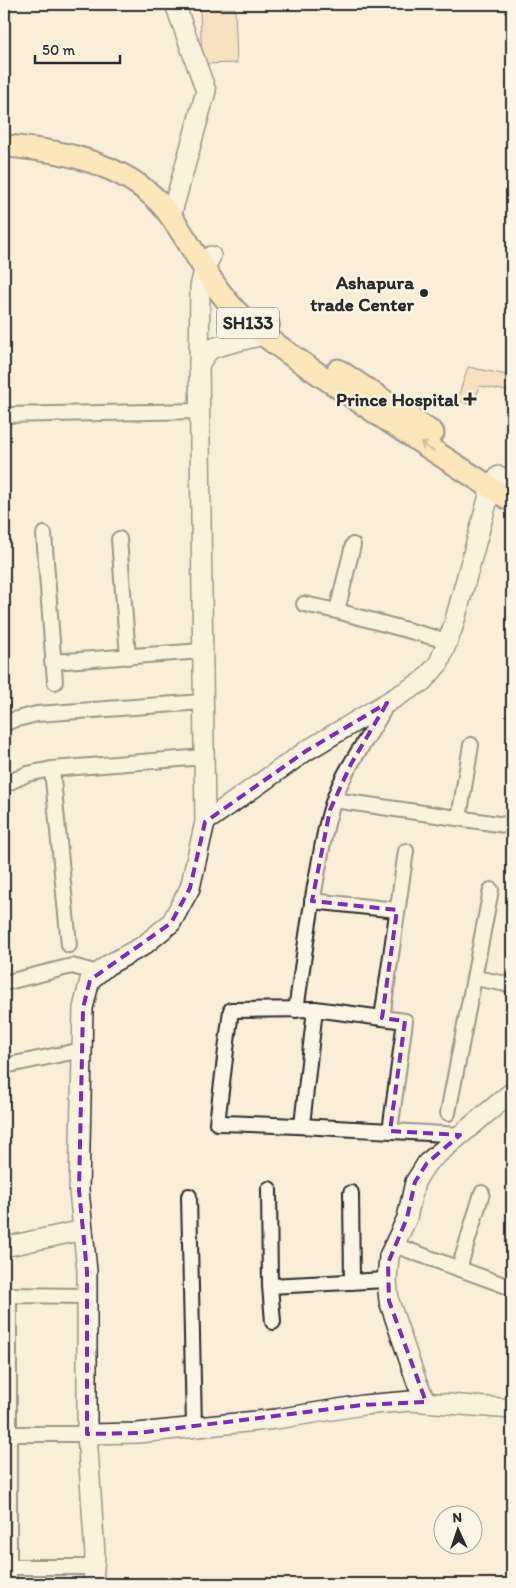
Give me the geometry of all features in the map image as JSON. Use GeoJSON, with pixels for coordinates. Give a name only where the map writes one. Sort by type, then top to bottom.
{"type":"FeatureCollection","features":[{"type":"Feature","properties":{"kind":"main road"},"geometry":{"type":"LineString","coordinates":[[173,209],[206,91],[175,4]]}},
{"type":"Feature","properties":{"kind":"main road"},"geometry":{"type":"LineString","coordinates":[[4,133],[18,133],[46,144]]}},
{"type":"Feature","properties":{"kind":"main road","name":"SH133"},"geometry":{"type":"LineString","coordinates":[[4,146],[46,144],[123,176],[173,209],[208,263],[228,303],[240,316],[267,330],[369,409],[501,483],[512,502]]}},
{"type":"Feature","properties":{"kind":"main road"},"geometry":{"type":"LineString","coordinates":[[94,1576],[95,1555],[87,1434],[88,1270],[79,1190],[83,1008],[90,980],[108,965],[143,946],[170,923],[190,888],[205,822],[199,365],[200,288],[208,263]]}},
{"type":"Feature","properties":{"kind":"main road"},"geometry":{"type":"LineString","coordinates":[[199,365],[211,349],[267,330]]}},
{"type":"Feature","properties":{"kind":"main road"},"geometry":{"type":"LineString","coordinates":[[205,822],[306,751],[423,681],[439,663],[453,627],[501,483]]}},
{"type":"Feature","properties":{"kind":"main road"},"geometry":{"type":"LineString","coordinates":[[426,1402],[417,1383],[389,1301],[387,1280],[389,1256],[407,1218],[415,1182],[427,1163],[512,1092]]}},
{"type":"Feature","properties":{"kind":"main road"},"geometry":{"type":"LineString","coordinates":[[4,1247],[83,1230]]}},
{"type":"Feature","properties":{"kind":"main road"},"geometry":{"type":"LineString","coordinates":[[87,1434],[138,1433],[276,1419],[363,1405],[411,1400],[512,1409]]}},
{"type":"Feature","properties":{"kind":"street"},"geometry":{"type":"LineString","coordinates":[[4,415],[200,410]]}},
{"type":"Feature","properties":{"kind":"street"},"geometry":{"type":"LineString","coordinates":[[44,534],[54,682]]}},
{"type":"Feature","properties":{"kind":"street"},"geometry":{"type":"LineString","coordinates":[[119,539],[128,657]]}},
{"type":"Feature","properties":{"kind":"street"},"geometry":{"type":"LineString","coordinates":[[337,611],[353,545]]}},
{"type":"Feature","properties":{"kind":"street"},"geometry":{"type":"LineString","coordinates":[[304,604],[447,641]]}},
{"type":"Feature","properties":{"kind":"street"},"geometry":{"type":"LineString","coordinates":[[52,662],[202,651]]}},
{"type":"Feature","properties":{"kind":"street"},"geometry":{"type":"LineString","coordinates":[[4,724],[37,714],[203,702]]}},
{"type":"Feature","properties":{"kind":"street"},"geometry":{"type":"LineString","coordinates":[[296,1010],[312,901],[327,824],[334,800],[351,764],[378,723],[387,703]]}},
{"type":"Feature","properties":{"kind":"street"},"geometry":{"type":"LineString","coordinates":[[459,818],[471,744]]}},
{"type":"Feature","properties":{"kind":"street"},"geometry":{"type":"LineString","coordinates":[[4,785],[27,774],[52,769],[204,758]]}},
{"type":"Feature","properties":{"kind":"street"},"geometry":{"type":"LineString","coordinates":[[52,769],[69,944]]}},
{"type":"Feature","properties":{"kind":"street"},"geometry":{"type":"LineString","coordinates":[[334,800],[512,826]]}},
{"type":"Feature","properties":{"kind":"street"},"geometry":{"type":"LineString","coordinates":[[382,1018],[406,851]]}},
{"type":"Feature","properties":{"kind":"street"},"geometry":{"type":"LineString","coordinates":[[448,1113],[491,890]]}},
{"type":"Feature","properties":{"kind":"street"},"geometry":{"type":"LineString","coordinates":[[312,901],[397,910]]}},
{"type":"Feature","properties":{"kind":"street"},"geometry":{"type":"LineString","coordinates":[[4,983],[72,966],[98,973]]}},
{"type":"Feature","properties":{"kind":"street"},"geometry":{"type":"LineString","coordinates":[[475,978],[512,985]]}},
{"type":"Feature","properties":{"kind":"street"},"geometry":{"type":"LineString","coordinates":[[390,1131],[405,1021],[315,1010],[231,1010],[217,1123],[302,1125],[390,1131],[460,1135]]}},
{"type":"Feature","properties":{"kind":"street"},"geometry":{"type":"LineString","coordinates":[[302,1125],[315,1010]]}},
{"type":"Feature","properties":{"kind":"street"},"geometry":{"type":"LineString","coordinates":[[4,1066],[82,1050]]}},
{"type":"Feature","properties":{"kind":"street"},"geometry":{"type":"LineString","coordinates":[[269,1189],[270,1286],[273,1322]]}},
{"type":"Feature","properties":{"kind":"street"},"geometry":{"type":"LineString","coordinates":[[351,1192],[352,1282]]}},
{"type":"Feature","properties":{"kind":"street"},"geometry":{"type":"LineString","coordinates":[[459,1268],[482,1193]]}},
{"type":"Feature","properties":{"kind":"street"},"geometry":{"type":"LineString","coordinates":[[189,1196],[194,1427]]}},
{"type":"Feature","properties":{"kind":"street"},"geometry":{"type":"LineString","coordinates":[[394,1245],[512,1288]]}},
{"type":"Feature","properties":{"kind":"street"},"geometry":{"type":"LineString","coordinates":[[270,1286],[387,1280]]}},
{"type":"Feature","properties":{"kind":"street"},"geometry":{"type":"LineString","coordinates":[[9,1584],[6,1567],[7,1295],[88,1296]]}},
{"type":"Feature","properties":{"kind":"street"},"geometry":{"type":"LineString","coordinates":[[6,1434],[87,1434]]}},
{"type":"Feature","properties":{"kind":"street"},"geometry":{"type":"LineString","coordinates":[[6,1567],[94,1576]]}},
{"type":"Feature","properties":{"kind":"highlighted area"},"geometry":{"type":"Polygon","coordinates":[[[387,703],[351,764],[330,810],[312,901],[397,910],[382,1018],[405,1021],[390,1131],[460,1135],[427,1163],[415,1182],[407,1218],[388,1263],[389,1301],[426,1402],[363,1405],[138,1433],[87,1434],[87,1271],[79,1190],[83,1008],[90,980],[171,923],[190,888],[205,822],[306,751],[387,703]]]}},
{"type":"Feature","properties":{"kind":"building"},"geometry":{"type":"Polygon","coordinates":[[[235,8],[237,63],[202,64],[200,10],[235,8]]]}},
{"type":"Feature","properties":{"kind":"building"},"geometry":{"type":"Polygon","coordinates":[[[468,367],[512,376],[512,392],[480,386],[473,406],[457,400],[468,367]]]}},
{"type":"Feature","properties":{"kind":"place","name":"Ashapura trade Center"},"geometry":{"type":"Point","coordinates":[424,293]}},
{"type":"Feature","properties":{"kind":"place","name":"Prince Hospital"},"geometry":{"type":"Point","coordinates":[470,399]}}]}
